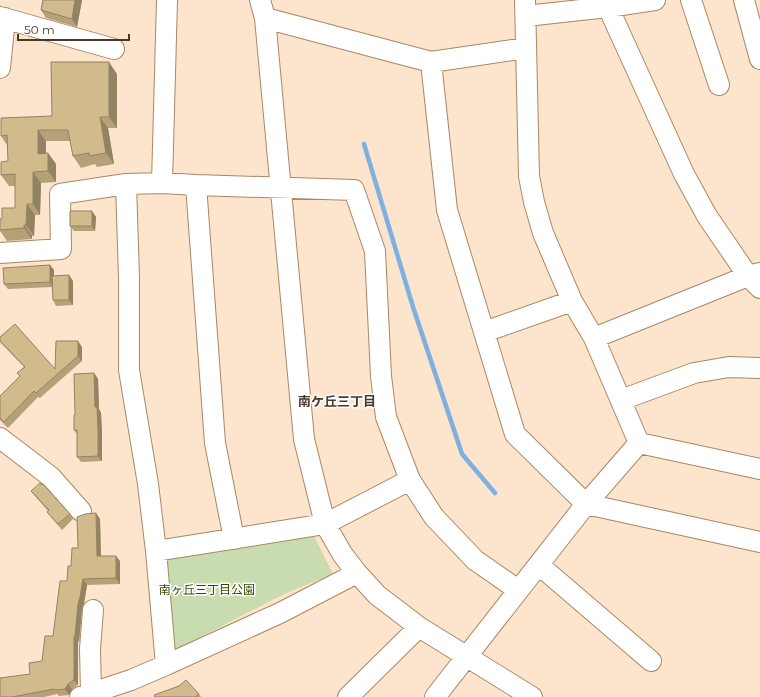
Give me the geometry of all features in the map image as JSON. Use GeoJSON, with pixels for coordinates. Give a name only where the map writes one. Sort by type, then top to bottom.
{"type":"FeatureCollection","features":[{"type":"Feature","properties":{"kind":"street"},"geometry":{"type":"LineString","coordinates":[[162,183],[167,0]]}},
{"type":"Feature","properties":{"kind":"street"},"geometry":{"type":"LineString","coordinates":[[639,442],[594,338],[572,301],[542,233],[529,176],[525,8],[608,7],[655,0]]}},
{"type":"Feature","properties":{"kind":"street"},"geometry":{"type":"LineString","coordinates":[[691,0],[719,84]]}},
{"type":"Feature","properties":{"kind":"street"},"geometry":{"type":"LineString","coordinates":[[744,0],[760,59]]}},
{"type":"Feature","properties":{"kind":"street"},"geometry":{"type":"LineString","coordinates":[[594,338],[756,279],[707,216],[684,174],[608,7]]}},
{"type":"Feature","properties":{"kind":"street"},"geometry":{"type":"LineString","coordinates":[[526,48],[431,62],[262,9],[281,187],[304,439],[325,524],[343,555],[377,595],[419,627],[532,697]]}},
{"type":"Feature","properties":{"kind":"street"},"geometry":{"type":"LineString","coordinates":[[0,68],[2,18],[114,49]]}},
{"type":"Feature","properties":{"kind":"street"},"geometry":{"type":"LineString","coordinates":[[431,62],[447,210],[515,434],[586,504],[760,542]]}},
{"type":"Feature","properties":{"kind":"street"},"geometry":{"type":"LineString","coordinates":[[0,253],[61,249],[60,194],[126,184],[162,183],[354,190],[375,251],[381,376],[386,417],[410,480],[434,517],[475,560],[518,590]]}},
{"type":"Feature","properties":{"kind":"street"},"geometry":{"type":"LineString","coordinates":[[126,184],[129,278],[129,370],[147,476],[156,552],[166,665]]}},
{"type":"Feature","properties":{"kind":"street"},"geometry":{"type":"LineString","coordinates":[[196,185],[215,443],[234,538]]}},
{"type":"Feature","properties":{"kind":"street"},"geometry":{"type":"LineString","coordinates":[[484,332],[572,301]]}},
{"type":"Feature","properties":{"kind":"street"},"geometry":{"type":"LineString","coordinates":[[621,400],[694,373],[729,367],[760,368]]}},
{"type":"Feature","properties":{"kind":"street"},"geometry":{"type":"LineString","coordinates":[[0,438],[51,477],[81,511]]}},
{"type":"Feature","properties":{"kind":"street"},"geometry":{"type":"LineString","coordinates":[[435,697],[586,504],[639,442]]}},
{"type":"Feature","properties":{"kind":"street"},"geometry":{"type":"LineString","coordinates":[[639,442],[760,470]]}},
{"type":"Feature","properties":{"kind":"street"},"geometry":{"type":"LineString","coordinates":[[156,552],[325,524],[410,480]]}},
{"type":"Feature","properties":{"kind":"street"},"geometry":{"type":"LineString","coordinates":[[539,566],[651,661]]}},
{"type":"Feature","properties":{"kind":"street"},"geometry":{"type":"LineString","coordinates":[[93,610],[85,695],[131,680],[166,665],[280,613],[357,573]]}},
{"type":"Feature","properties":{"kind":"street"},"geometry":{"type":"LineString","coordinates":[[348,697],[419,627]]}},
{"type":"Feature","properties":{"kind":"green space","name":"南ヶ丘三丁目公園"},"geometry":{"type":"Polygon","coordinates":[[[313,534],[333,574],[284,594],[177,649],[172,647],[167,558],[313,534]]]}},
{"type":"Feature","properties":{"kind":"building"},"geometry":{"type":"Polygon","coordinates":[[[43,0],[75,0],[72,19],[41,10],[43,0]]]}},
{"type":"Feature","properties":{"kind":"building"},"geometry":{"type":"Polygon","coordinates":[[[51,62],[109,62],[109,117],[100,117],[106,153],[89,156],[89,153],[73,156],[68,130],[38,130],[38,154],[48,153],[48,171],[33,172],[33,204],[27,204],[26,225],[24,225],[24,228],[0,230],[2,208],[15,208],[15,174],[1,175],[1,162],[8,161],[7,135],[1,136],[1,118],[52,116],[51,62]]]}},
{"type":"Feature","properties":{"kind":"building"},"geometry":{"type":"Polygon","coordinates":[[[70,211],[92,211],[92,226],[70,226],[70,211]]]}},
{"type":"Feature","properties":{"kind":"building"},"geometry":{"type":"Polygon","coordinates":[[[50,265],[50,282],[4,284],[3,268],[50,265]]]}},
{"type":"Feature","properties":{"kind":"building"},"geometry":{"type":"Polygon","coordinates":[[[69,275],[69,300],[53,300],[52,276],[69,275]]]}},
{"type":"Feature","properties":{"kind":"building"},"geometry":{"type":"Polygon","coordinates":[[[15,324],[55,369],[56,341],[78,341],[78,356],[36,393],[34,391],[4,422],[0,418],[0,396],[20,376],[17,373],[25,367],[0,341],[0,337],[15,324]]]}},
{"type":"Feature","properties":{"kind":"building"},"geometry":{"type":"Polygon","coordinates":[[[94,373],[95,407],[97,407],[98,456],[77,457],[77,430],[74,430],[74,374],[94,373]]]}},
{"type":"Feature","properties":{"kind":"building"},"geometry":{"type":"Polygon","coordinates":[[[40,483],[42,485],[43,484],[70,514],[58,524],[47,512],[49,510],[31,491],[40,483]]]}},
{"type":"Feature","properties":{"kind":"building"},"geometry":{"type":"Polygon","coordinates":[[[96,513],[97,556],[116,556],[116,578],[83,579],[74,636],[74,680],[68,684],[65,689],[54,689],[12,697],[0,697],[0,678],[30,674],[29,663],[42,661],[45,636],[53,636],[60,581],[67,581],[68,566],[71,566],[72,548],[78,548],[77,517],[85,514],[96,513]]]}},
{"type":"Feature","properties":{"kind":"building"},"geometry":{"type":"Polygon","coordinates":[[[186,680],[199,694],[195,697],[155,697],[154,695],[179,686],[186,680]]]}},
{"type":"Feature","properties":{"kind":"waterway"},"geometry":{"type":"LineString","coordinates":[[364,144],[413,307],[462,454],[495,493]]}},
{"type":"Feature","properties":{"kind":"district","name":"南ケ丘三丁目"},"geometry":{"type":"Point","coordinates":[337,401]}}]}
